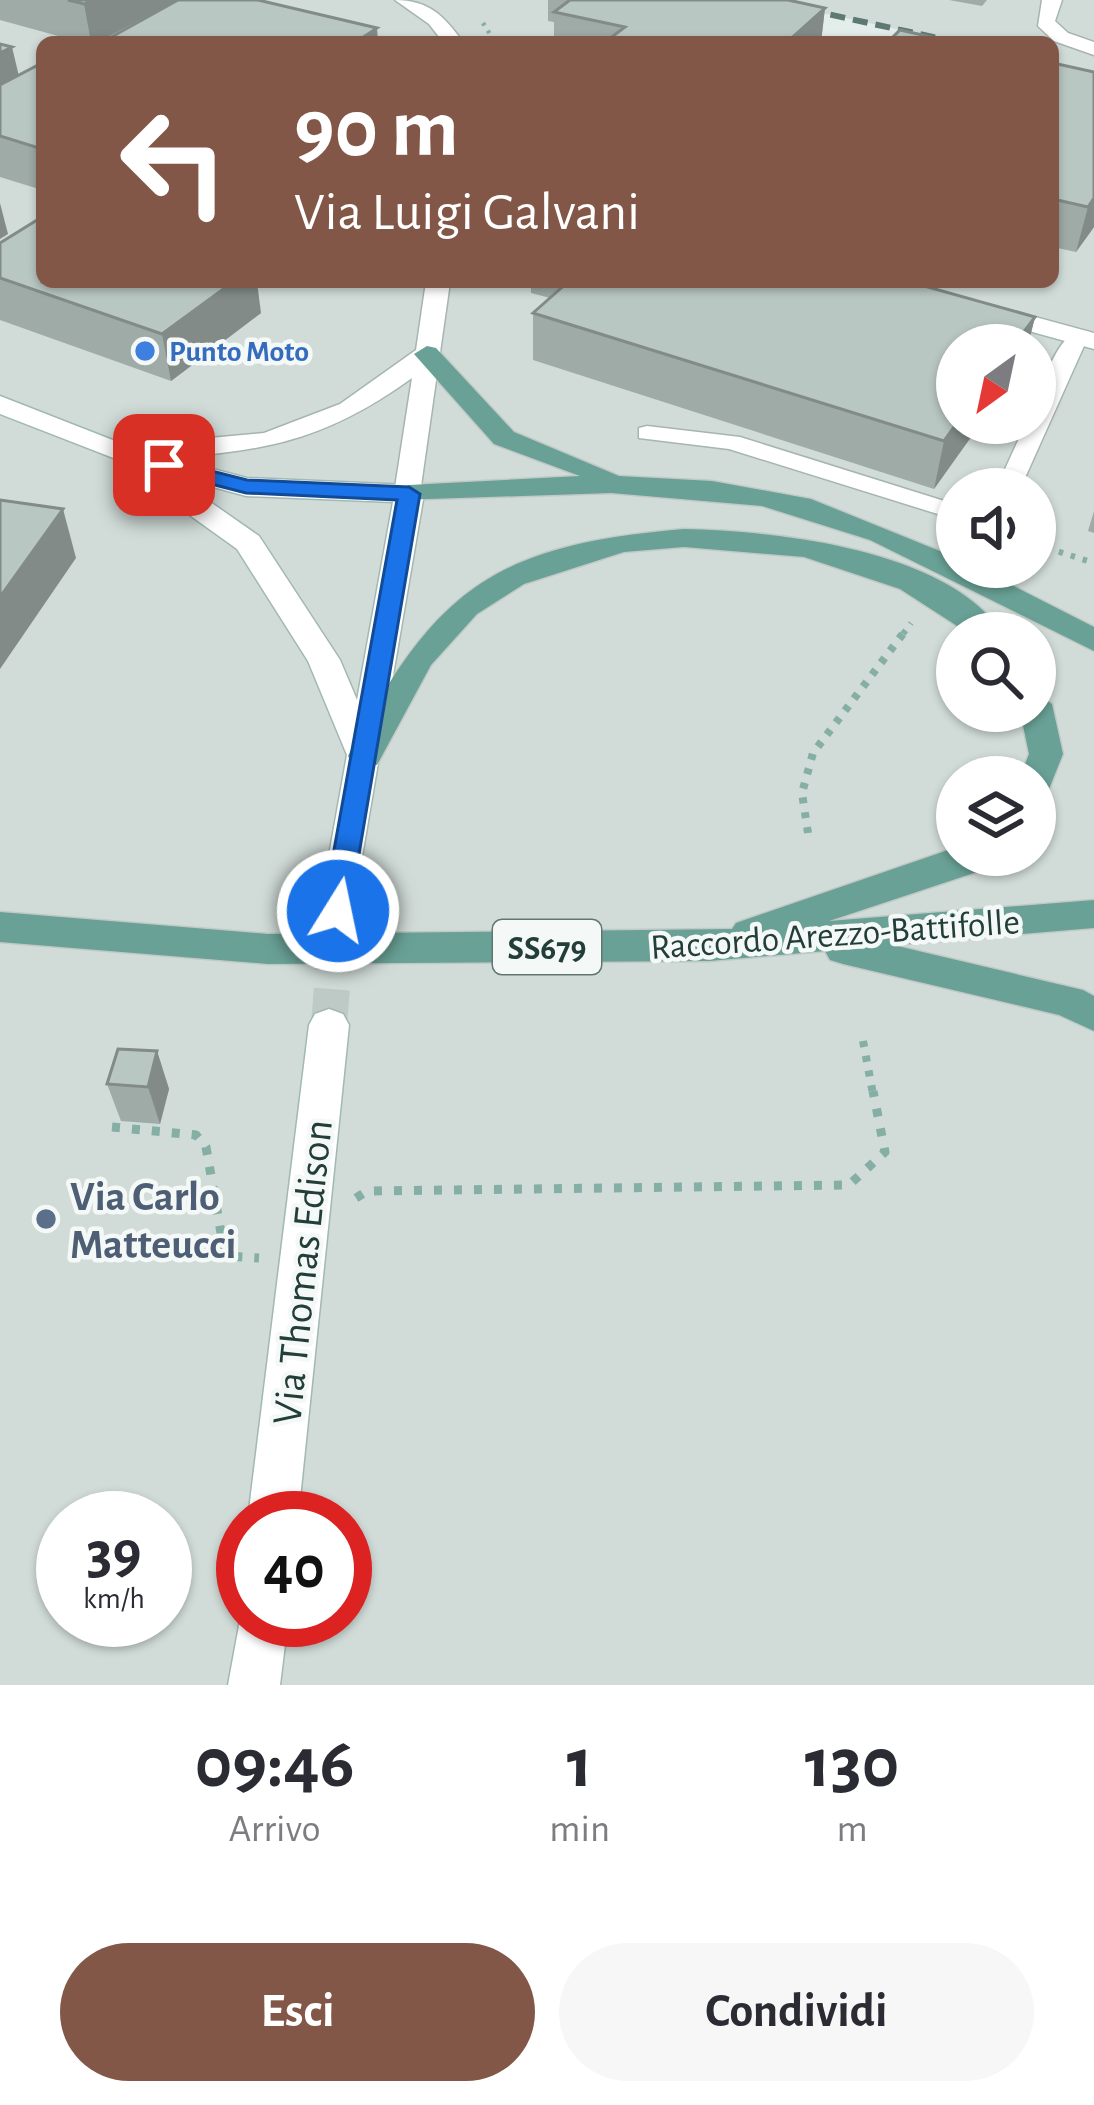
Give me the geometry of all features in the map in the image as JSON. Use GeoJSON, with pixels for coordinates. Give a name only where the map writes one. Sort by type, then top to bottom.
{"type":"FeatureCollection","features":[{"type":"Feature","properties":{"kind":"main road"},"geometry":{"type":"LineString","coordinates":[[428,354],[504,438],[632,484]]}},
{"type":"Feature","properties":{"kind":"main road"},"geometry":{"type":"LineString","coordinates":[[425,493],[632,484],[757,495],[817,510],[1094,640]]}},
{"type":"Feature","properties":{"kind":"main road"},"geometry":{"type":"LineString","coordinates":[[425,493],[664,505],[729,515],[872,563],[941,596],[960,612]]}},
{"type":"Feature","properties":{"kind":"main road"},"geometry":{"type":"LineString","coordinates":[[365,756],[419,651],[469,604],[530,572],[603,547],[690,537],[769,541],[872,563]]}},
{"type":"Feature","properties":{"kind":"main road"},"geometry":{"type":"LineString","coordinates":[[709,946],[936,871]]}},
{"type":"Feature","properties":{"kind":"main road","name":"Raccordo Arezzo-Battifolle"},"geometry":{"type":"LineString","coordinates":[[0,927],[268,949],[709,946],[811,942],[1094,914]]}},
{"type":"Feature","properties":{"kind":"main road"},"geometry":{"type":"LineString","coordinates":[[811,942],[1069,1000],[1094,1015]]}},
{"type":"Feature","properties":{"kind":"street"},"geometry":{"type":"LineString","coordinates":[[405,0],[436,20],[448,36]]}},
{"type":"Feature","properties":{"kind":"street"},"geometry":{"type":"LineString","coordinates":[[1052,0],[1045,22],[1061,37],[1094,49]]}},
{"type":"Feature","properties":{"kind":"street"},"geometry":{"type":"LineString","coordinates":[[338,911],[365,756],[425,493],[428,354],[437,288]]}},
{"type":"Feature","properties":{"kind":"street"},"geometry":{"type":"LineString","coordinates":[[965,306],[1086,339]]}},
{"type":"Feature","properties":{"kind":"street"},"geometry":{"type":"LineString","coordinates":[[123,454],[268,441],[350,410],[428,354]]}},
{"type":"Feature","properties":{"kind":"street"},"geometry":{"type":"LineString","coordinates":[[0,404],[123,454],[246,487],[425,493]]}},
{"type":"Feature","properties":{"kind":"street"},"geometry":{"type":"LineString","coordinates":[[123,454],[248,544],[324,660],[365,756]]}},
{"type":"Feature","properties":{"kind":"street","name":"Via Thomas Edison"},"geometry":{"type":"LineString","coordinates":[[276,1491],[329,1025]]}},
{"type":"Feature","properties":{"kind":"street"},"geometry":{"type":"LineString","coordinates":[[254,1685],[259,1647]]}},
{"type":"Feature","properties":{"kind":"lane"},"geometry":{"type":"LineString","coordinates":[[1019,468],[1086,339]]}},
{"type":"Feature","properties":{"kind":"lane"},"geometry":{"type":"LineString","coordinates":[[647,433],[732,442],[936,506]]}},
{"type":"Feature","properties":{"kind":"path"},"geometry":{"type":"LineString","coordinates":[[1056,551],[1094,563]]}},
{"type":"Feature","properties":{"kind":"path"},"geometry":{"type":"LineString","coordinates":[[808,832],[802,793],[813,753],[924,607]]}},
{"type":"Feature","properties":{"kind":"path"},"geometry":{"type":"LineString","coordinates":[[350,1205],[367,1191],[848,1186],[866,1175],[885,1152],[863,1041]]}},
{"type":"Feature","properties":{"kind":"path"},"geometry":{"type":"LineString","coordinates":[[112,1127],[196,1135],[206,1147],[226,1256],[303,1260]]}},
{"type":"Feature","properties":{"kind":"shaded area"},"geometry":{"type":"Polygon","coordinates":[[[0,0],[664,0],[817,36],[36,36],[36,288],[1059,288],[1059,93],[1094,102],[1094,1685],[0,1685],[0,0]]]}},
{"type":"Feature","properties":{"kind":"shaded area"},"geometry":{"type":"Polygon","coordinates":[[[763,0],[1094,0],[1094,72],[1059,64],[1059,36],[928,36],[763,0]]]}},
{"type":"Feature","properties":{"kind":"building"},"geometry":{"type":"Polygon","coordinates":[[[178,0],[258,0],[377,28],[365,36],[113,36],[178,0]]]}},
{"type":"Feature","properties":{"kind":"building"},"geometry":{"type":"Polygon","coordinates":[[[570,0],[788,0],[825,8],[794,36],[613,36],[625,27],[554,12],[570,0]]]}},
{"type":"Feature","properties":{"kind":"building"},"geometry":{"type":"Polygon","coordinates":[[[900,30],[927,36],[894,36],[900,30]]]}},
{"type":"Feature","properties":{"kind":"building"},"geometry":{"type":"Polygon","coordinates":[[[1059,64],[1094,72],[1094,198],[1088,207],[1059,200],[1059,64]]]}},
{"type":"Feature","properties":{"kind":"building"},"geometry":{"type":"Polygon","coordinates":[[[36,66],[36,147],[0,136],[0,85],[36,66]]]}},
{"type":"Feature","properties":{"kind":"building"},"geometry":{"type":"Polygon","coordinates":[[[36,221],[36,288],[225,288],[162,334],[0,278],[0,243],[36,221]]]}},
{"type":"Feature","properties":{"kind":"building"},"geometry":{"type":"Polygon","coordinates":[[[561,288],[931,288],[1035,317],[1030,324],[936,324],[936,439],[533,313],[561,288]]]}},
{"type":"Feature","properties":{"kind":"building"},"geometry":{"type":"Polygon","coordinates":[[[0,500],[63,509],[0,597],[0,500]]]}},
{"type":"Feature","properties":{"kind":"building"},"geometry":{"type":"Polygon","coordinates":[[[118,1049],[157,1051],[148,1087],[107,1084],[118,1049]]]}},
{"type":"Feature","properties":{"kind":"tunnel"},"geometry":{"type":"LineString","coordinates":[[329,1025],[338,911]]}},
{"type":"Feature","properties":{"kind":"railway"},"geometry":{"type":"LineString","coordinates":[[763,0],[928,36]]}},
{"type":"Feature","properties":{"kind":"place","name":"Punto Moto"},"geometry":{"type":"Point","coordinates":[145,351]}},
{"type":"Feature","properties":{"kind":"place","name":"Via Carlo Matteucci"},"geometry":{"type":"Point","coordinates":[46,1219]}},
{"type":"Feature","properties":{"kind":"route"},"geometry":{"type":"LineString","coordinates":[[164,465],[246,487],[409,494],[338,911]]}}]}
